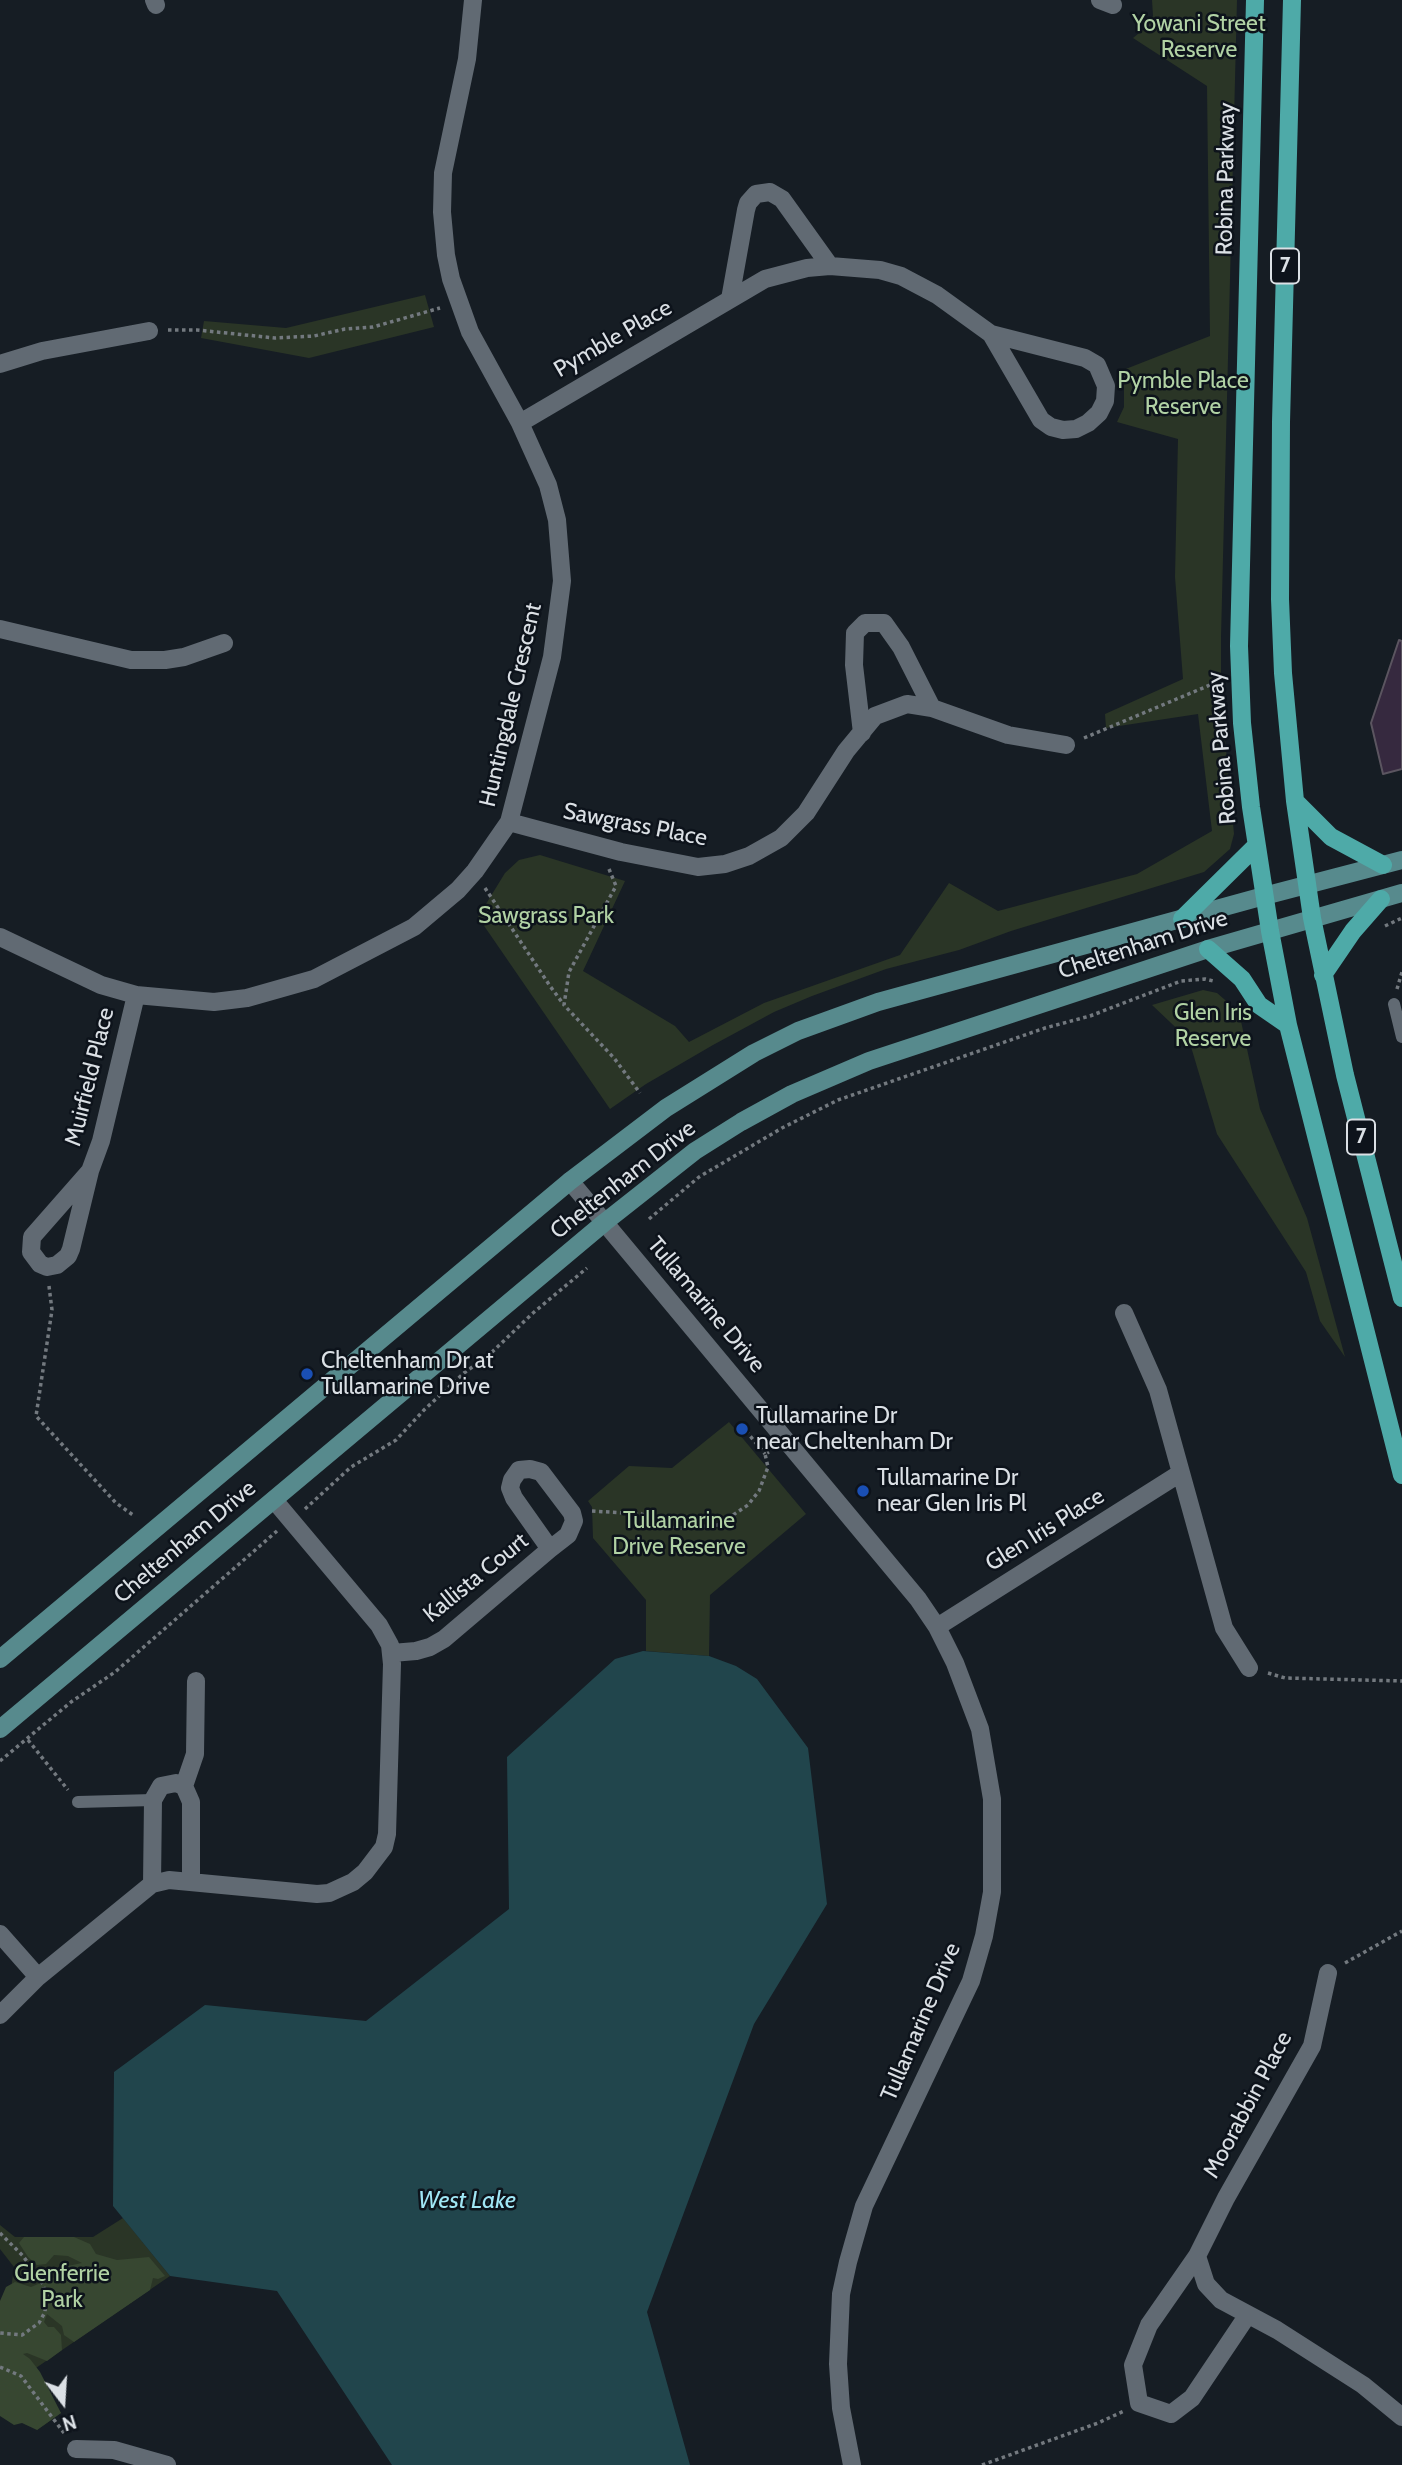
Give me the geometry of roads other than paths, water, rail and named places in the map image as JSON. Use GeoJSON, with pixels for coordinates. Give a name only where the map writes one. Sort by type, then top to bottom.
{"type":"FeatureCollection","features":[{"type":"Feature","properties":{"kind":"main road","name":"Robina Parkway"},"geometry":{"type":"LineString","coordinates":[[1255,0],[1239,646],[1242,723],[1256,846],[1288,1026],[1402,1475]]}},
{"type":"Feature","properties":{"kind":"main road","name":"7"},"geometry":{"type":"LineString","coordinates":[[1292,0],[1281,422],[1280,599],[1283,673],[1295,801],[1311,918],[1345,1075],[1402,1298]]}},
{"type":"Feature","properties":{"kind":"main road"},"geometry":{"type":"LineString","coordinates":[[1295,801],[1331,837],[1383,865]]}},
{"type":"Feature","properties":{"kind":"main road"},"geometry":{"type":"LineString","coordinates":[[1182,919],[1256,846]]}},
{"type":"Feature","properties":{"kind":"main road","name":"Cheltenham Drive"},"geometry":{"type":"LineString","coordinates":[[0,1659],[570,1181],[666,1108],[754,1053],[799,1031],[922,989],[1402,860]]}},
{"type":"Feature","properties":{"kind":"main road","name":"Cheltenham Drive"},"geometry":{"type":"LineString","coordinates":[[0,1730],[605,1222],[695,1151],[741,1122],[831,1076],[937,1037],[1208,949],[1402,894]]}},
{"type":"Feature","properties":{"kind":"main road"},"geometry":{"type":"LineString","coordinates":[[1323,975],[1353,931],[1381,899]]}},
{"type":"Feature","properties":{"kind":"main road"},"geometry":{"type":"LineString","coordinates":[[1208,949],[1242,979],[1259,1005],[1288,1026]]}},
{"type":"Feature","properties":{"kind":"street","name":"Huntingdale Crescent"},"geometry":{"type":"LineString","coordinates":[[0,937],[101,985],[136,995],[214,1002],[257,996],[313,979],[414,927],[439,908],[475,871],[509,822],[552,657],[562,580],[557,520],[548,485],[520,422],[485,362],[458,301],[446,255],[442,212],[443,173],[467,59],[473,0]]}},
{"type":"Feature","properties":{"kind":"street"},"geometry":{"type":"LineString","coordinates":[[730,299],[746,210],[756,194],[770,192],[782,199],[830,266]]}},
{"type":"Feature","properties":{"kind":"street","name":"Pymble Place"},"geometry":{"type":"LineString","coordinates":[[520,422],[765,279],[807,268],[830,266],[859,267],[901,276],[937,295],[991,334],[1085,358],[1097,365],[1106,386],[1105,401],[1099,413],[1076,429],[1063,430],[1041,421],[991,334]]}},
{"type":"Feature","properties":{"kind":"street"},"geometry":{"type":"LineString","coordinates":[[0,365],[42,351],[149,331]]}},
{"type":"Feature","properties":{"kind":"street"},"geometry":{"type":"LineString","coordinates":[[862,733],[854,665],[855,633],[865,623],[884,623],[901,647],[932,708]]}},
{"type":"Feature","properties":{"kind":"street"},"geometry":{"type":"LineString","coordinates":[[0,629],[131,660],[184,657],[224,643]]}},
{"type":"Feature","properties":{"kind":"street","name":"Sawgrass Place"},"geometry":{"type":"LineString","coordinates":[[509,822],[614,850],[698,867],[725,864],[749,856],[781,838],[806,813],[846,751],[875,716],[907,704],[932,708],[1008,735],[1066,745]]}},
{"type":"Feature","properties":{"kind":"street","name":"Muirfield Place"},"geometry":{"type":"LineString","coordinates":[[90,1171],[32,1237],[31,1252],[40,1264],[47,1267],[63,1261],[71,1249],[90,1171],[101,1142],[136,995]]}},
{"type":"Feature","properties":{"kind":"street","name":"Tullamarine Drive"},"geometry":{"type":"LineString","coordinates":[[570,1181],[898,1573],[936,1627],[968,1696],[982,1740],[992,1799],[992,1892],[984,1937],[971,1981],[864,2206],[841,2294],[838,2364],[841,2408],[852,2465]]}},
{"type":"Feature","properties":{"kind":"street"},"geometry":{"type":"LineString","coordinates":[[1124,1313],[1158,1390],[1179,1474],[1224,1628],[1249,1668]]}},
{"type":"Feature","properties":{"kind":"street","name":"Kallista Court"},"geometry":{"type":"LineString","coordinates":[[391,1653],[416,1651],[443,1639],[568,1535],[572,1528],[572,1513],[541,1472],[519,1470],[510,1488],[514,1498],[550,1549]]}},
{"type":"Feature","properties":{"kind":"street","name":"Glen Iris Place"},"geometry":{"type":"LineString","coordinates":[[936,1627],[1179,1474]]}},
{"type":"Feature","properties":{"kind":"street"},"geometry":{"type":"LineString","coordinates":[[0,2015],[38,1978],[152,1884],[169,1880],[191,1881],[329,1893],[353,1882],[378,1858],[384,1847],[387,1834],[391,1653],[384,1631],[274,1500]]}},
{"type":"Feature","properties":{"kind":"street"},"geometry":{"type":"LineString","coordinates":[[191,1881],[191,1802],[184,1786],[195,1754],[196,1681]]}},
{"type":"Feature","properties":{"kind":"street"},"geometry":{"type":"LineString","coordinates":[[152,1884],[153,1800],[161,1786],[176,1783],[184,1786]]}},
{"type":"Feature","properties":{"kind":"street"},"geometry":{"type":"LineString","coordinates":[[0,1934],[38,1978]]}},
{"type":"Feature","properties":{"kind":"street","name":"Moorabbin Place"},"geometry":{"type":"LineString","coordinates":[[1247,2316],[1192,2399],[1171,2414],[1139,2403],[1133,2365],[1149,2325],[1197,2256],[1226,2198],[1312,2046],[1328,1973]]}},
{"type":"Feature","properties":{"kind":"street"},"geometry":{"type":"LineString","coordinates":[[1197,2256],[1206,2284],[1221,2300],[1277,2330],[1363,2385],[1402,2417]]}},
{"type":"Feature","properties":{"kind":"street"},"geometry":{"type":"LineString","coordinates":[[76,2449],[114,2450],[167,2465]]}},
{"type":"Feature","properties":{"kind":"lane"},"geometry":{"type":"LineString","coordinates":[[1394,1004],[1402,1037]]}},
{"type":"Feature","properties":{"kind":"lane"},"geometry":{"type":"LineString","coordinates":[[78,1802],[153,1800]]}},
{"type":"Feature","properties":{"kind":"water","name":"West Lake"},"geometry":{"type":"Polygon","coordinates":[[[643,1651],[709,1656],[736,1666],[757,1679],[808,1748],[827,1904],[754,2024],[647,2312],[690,2465],[392,2465],[277,2291],[170,2276],[113,2206],[114,2072],[205,2005],[366,2021],[509,1909],[507,1757],[615,1659],[643,1651]]]}},
{"type":"Feature","properties":{"kind":"place","name":"Cheltenham Dr at Tullamarine Drive"},"geometry":{"type":"Point","coordinates":[307,1374]}},
{"type":"Feature","properties":{"kind":"place","name":"Tullamarine Dr near Cheltenham Dr"},"geometry":{"type":"Point","coordinates":[742,1429]}},
{"type":"Feature","properties":{"kind":"place","name":"Tullamarine Dr near Glen Iris Pl"},"geometry":{"type":"Point","coordinates":[863,1491]}},
{"type":"Feature","properties":{"kind":"park label","name":"Yowani Street Reserve"},"geometry":{"type":"Point","coordinates":[1199,37]}},
{"type":"Feature","properties":{"kind":"park label","name":"Pymble Place Reserve"},"geometry":{"type":"Point","coordinates":[1183,394]}},
{"type":"Feature","properties":{"kind":"park label","name":"Sawgrass Park"},"geometry":{"type":"Point","coordinates":[546,916]}},
{"type":"Feature","properties":{"kind":"park label","name":"Glen Iris Reserve"},"geometry":{"type":"Point","coordinates":[1213,1026]}},
{"type":"Feature","properties":{"kind":"park label","name":"Tullamarine Drive Reserve"},"geometry":{"type":"Point","coordinates":[679,1534]}},
{"type":"Feature","properties":{"kind":"park label","name":"Glenferrie Park"},"geometry":{"type":"Point","coordinates":[62,2287]}}]}
